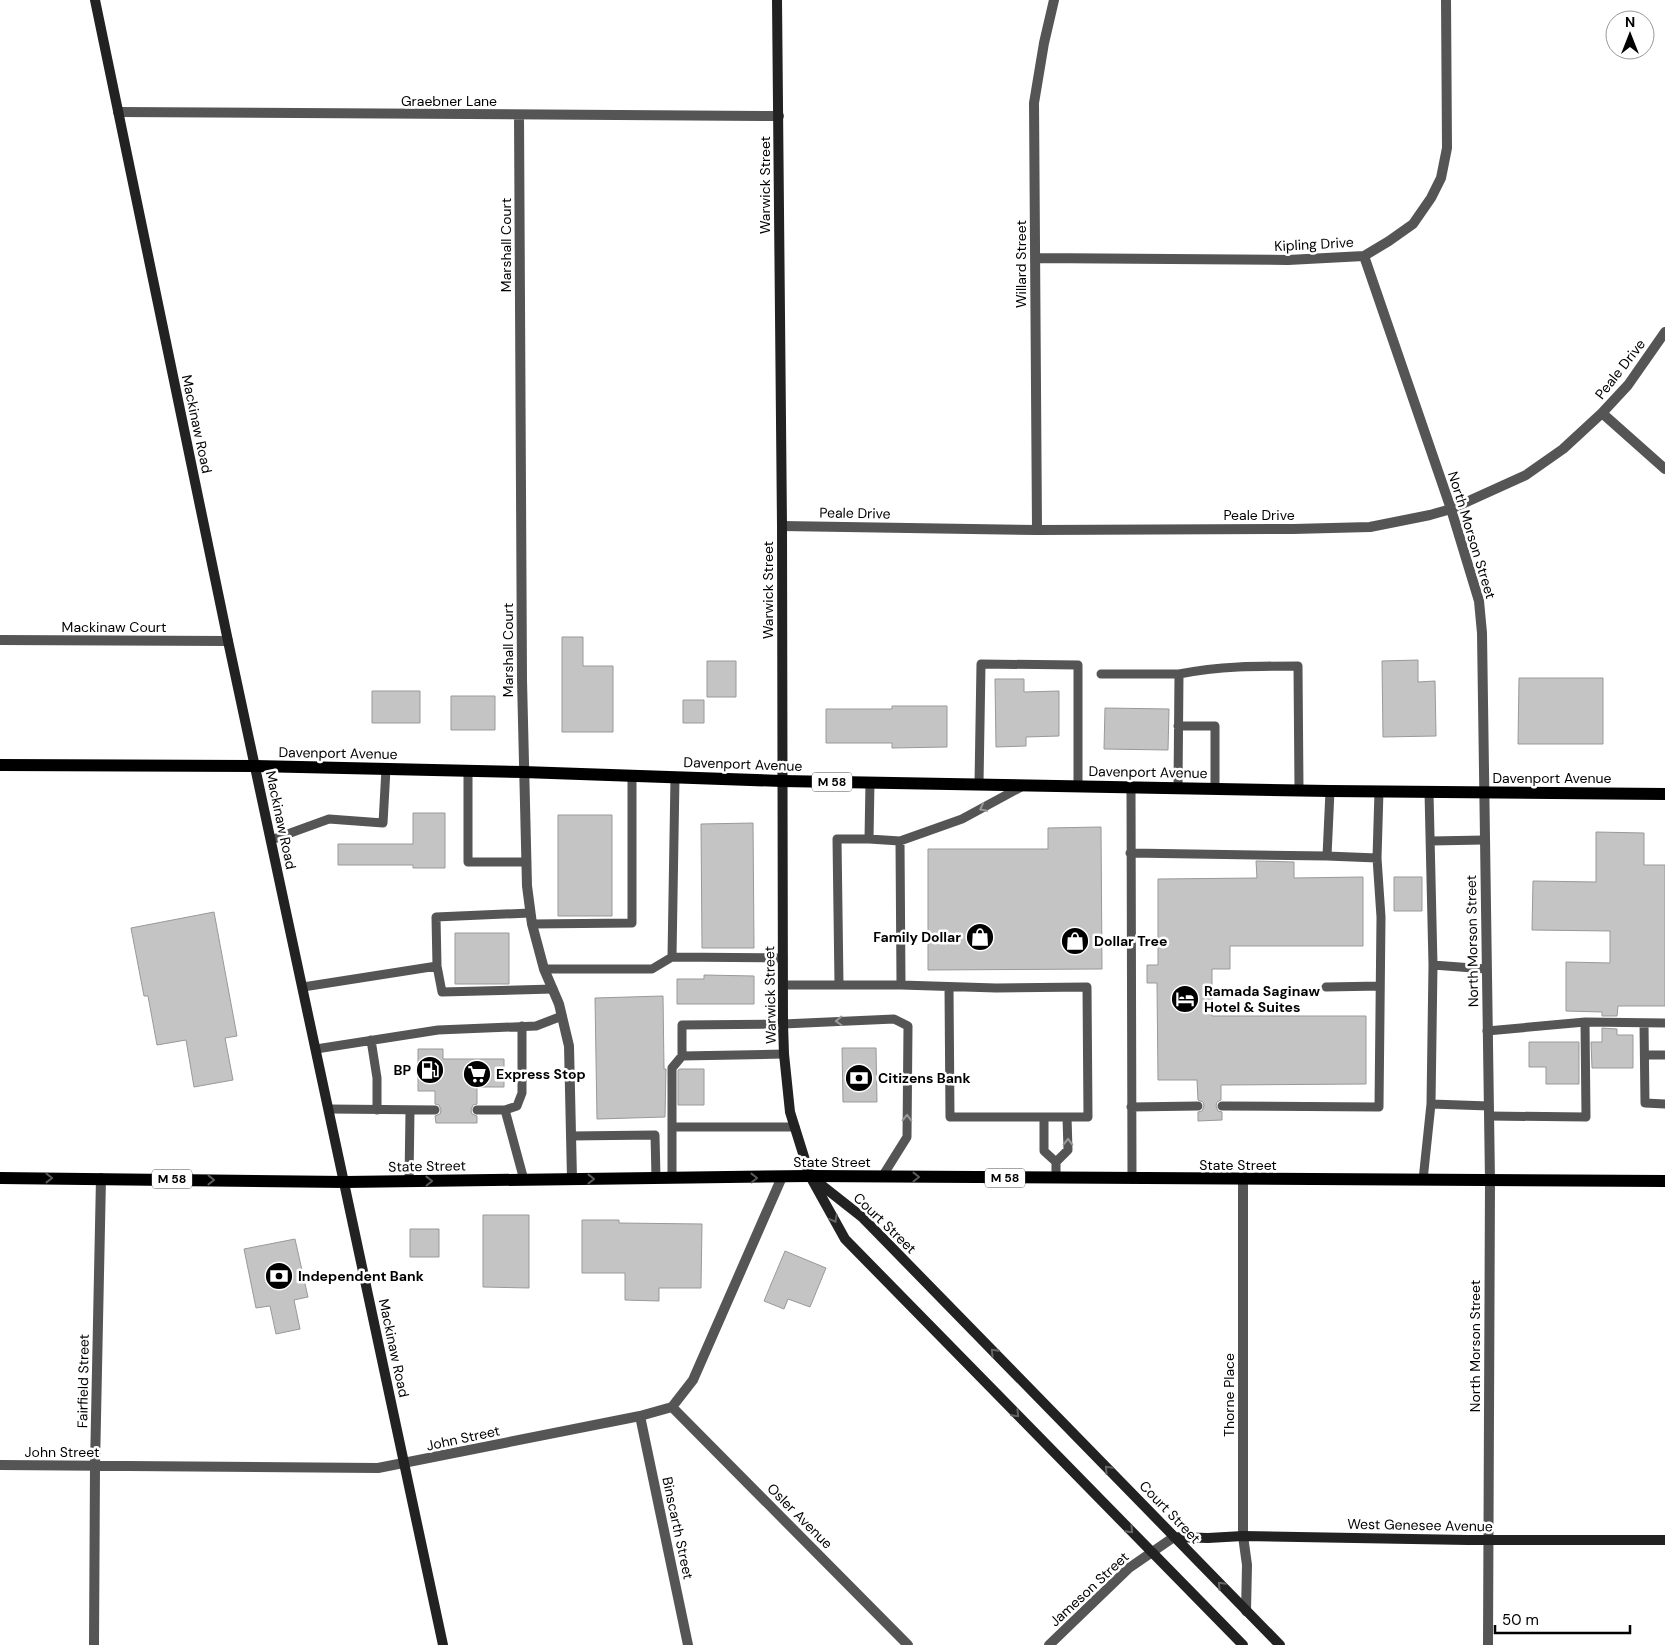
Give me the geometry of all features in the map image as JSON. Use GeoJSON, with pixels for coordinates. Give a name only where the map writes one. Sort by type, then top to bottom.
{"type":"FeatureCollection","features":[{"type":"Feature","properties":{"kind":"main road","name":"Davenport Avenue"},"geometry":{"type":"LineString","coordinates":[[0,765],[255,766],[523,772],[782,781],[1330,791],[1665,794]]}},
{"type":"Feature","properties":{"kind":"main road","name":"State Street"},"geometry":{"type":"LineString","coordinates":[[0,1178],[345,1182],[810,1176],[1665,1182]]}},
{"type":"Feature","properties":{"kind":"street","name":"Mackinaw Road"},"geometry":{"type":"LineString","coordinates":[[95,0],[228,641],[443,1645]]}},
{"type":"Feature","properties":{"kind":"street","name":"Warwick Street"},"geometry":{"type":"LineString","coordinates":[[777,0],[782,526],[783,1024],[790,1112],[810,1176]]}},
{"type":"Feature","properties":{"kind":"street","name":"Willard Street"},"geometry":{"type":"LineString","coordinates":[[1038,530],[1034,103],[1044,43],[1054,0]]}},
{"type":"Feature","properties":{"kind":"street","name":"Kipling Drive"},"geometry":{"type":"LineString","coordinates":[[1035,258],[1288,260],[1364,256],[1390,241],[1413,224],[1431,198],[1441,178],[1447,148],[1446,0]]}},
{"type":"Feature","properties":{"kind":"street","name":"Graebner Lane"},"geometry":{"type":"LineString","coordinates":[[118,112],[779,116]]}},
{"type":"Feature","properties":{"kind":"street","name":"Marshall Court"},"geometry":{"type":"LineString","coordinates":[[519,115],[523,772],[527,886],[531,918],[544,969],[562,1016],[569,1046],[572,1179]]}},
{"type":"Feature","properties":{"kind":"street","name":"North Morson Street"},"geometry":{"type":"LineString","coordinates":[[1364,256],[1451,509],[1479,601],[1482,634],[1490,1180],[1488,1645]]}},
{"type":"Feature","properties":{"kind":"street","name":"Peale Drive"},"geometry":{"type":"LineString","coordinates":[[782,526],[1038,530],[1292,529],[1370,527],[1430,515],[1451,509],[1526,475],[1563,449],[1602,413],[1628,385],[1665,332]]}},
{"type":"Feature","properties":{"kind":"street"},"geometry":{"type":"LineString","coordinates":[[1602,413],[1665,469]]}},
{"type":"Feature","properties":{"kind":"street","name":"Mackinaw Court"},"geometry":{"type":"LineString","coordinates":[[0,640],[228,641]]}},
{"type":"Feature","properties":{"kind":"street"},"geometry":{"type":"LineString","coordinates":[[810,1176],[845,1238],[1243,1645]]}},
{"type":"Feature","properties":{"kind":"street","name":"Court Street"},"geometry":{"type":"LineString","coordinates":[[810,1176],[862,1217],[1280,1645]]}},
{"type":"Feature","properties":{"kind":"street"},"geometry":{"type":"LineString","coordinates":[[672,1407],[693,1380],[782,1177]]}},
{"type":"Feature","properties":{"kind":"street","name":"Fairfield Street"},"geometry":{"type":"LineString","coordinates":[[94,1645],[101,1178]]}},
{"type":"Feature","properties":{"kind":"street","name":"Thorne Place"},"geometry":{"type":"LineString","coordinates":[[1243,1180],[1243,1536],[1247,1565],[1246,1611]]}},
{"type":"Feature","properties":{"kind":"street","name":"John Street"},"geometry":{"type":"LineString","coordinates":[[0,1465],[378,1468],[640,1416],[672,1407]]}},
{"type":"Feature","properties":{"kind":"street","name":"Osler Avenue"},"geometry":{"type":"LineString","coordinates":[[672,1407],[908,1645]]}},
{"type":"Feature","properties":{"kind":"street","name":"Binscarth Street"},"geometry":{"type":"LineString","coordinates":[[640,1416],[688,1645]]}},
{"type":"Feature","properties":{"kind":"street","name":"West Genesee Avenue"},"geometry":{"type":"LineString","coordinates":[[1174,1537],[1665,1540]]}},
{"type":"Feature","properties":{"kind":"street","name":"Jameson Street"},"geometry":{"type":"LineString","coordinates":[[1049,1645],[1129,1568],[1174,1537]]}},
{"type":"Feature","properties":{"kind":"lane"},"geometry":{"type":"LineString","coordinates":[[979,784],[981,664],[1078,666],[1078,786]]}},
{"type":"Feature","properties":{"kind":"lane"},"geometry":{"type":"LineString","coordinates":[[1101,674],[1179,674],[1210,668],[1298,666],[1299,790]]}},
{"type":"Feature","properties":{"kind":"lane"},"geometry":{"type":"LineString","coordinates":[[1178,788],[1179,674]]}},
{"type":"Feature","properties":{"kind":"lane"},"geometry":{"type":"LineString","coordinates":[[1178,726],[1215,726],[1216,788]]}},
{"type":"Feature","properties":{"kind":"lane"},"geometry":{"type":"LineString","coordinates":[[271,840],[329,819],[383,823],[386,770]]}},
{"type":"Feature","properties":{"kind":"lane"},"geometry":{"type":"LineString","coordinates":[[468,771],[468,862],[526,862]]}},
{"type":"Feature","properties":{"kind":"lane"},"geometry":{"type":"LineString","coordinates":[[553,989],[442,992],[437,966],[436,917],[531,918],[632,924],[632,776]]}},
{"type":"Feature","properties":{"kind":"lane"},"geometry":{"type":"LineString","coordinates":[[672,957],[675,777]]}},
{"type":"Feature","properties":{"kind":"lane"},"geometry":{"type":"LineString","coordinates":[[869,840],[870,782]]}},
{"type":"Feature","properties":{"kind":"lane"},"geometry":{"type":"LineString","coordinates":[[839,985],[837,840],[900,841],[962,818],[1026,785]]}},
{"type":"Feature","properties":{"kind":"lane"},"geometry":{"type":"LineString","coordinates":[[1131,787],[1132,1179]]}},
{"type":"Feature","properties":{"kind":"lane"},"geometry":{"type":"LineString","coordinates":[[1327,856],[1330,791]]}},
{"type":"Feature","properties":{"kind":"lane"},"geometry":{"type":"LineString","coordinates":[[1222,1106],[1379,1107],[1381,917],[1377,858],[1379,791]]}},
{"type":"Feature","properties":{"kind":"lane"},"geometry":{"type":"LineString","coordinates":[[1423,1180],[1431,1104],[1433,965],[1429,792]]}},
{"type":"Feature","properties":{"kind":"lane"},"geometry":{"type":"LineString","coordinates":[[1431,841],[1484,840]]}},
{"type":"Feature","properties":{"kind":"lane"},"geometry":{"type":"LineString","coordinates":[[900,841],[901,985]]}},
{"type":"Feature","properties":{"kind":"lane"},"geometry":{"type":"LineString","coordinates":[[1130,854],[1377,858]]}},
{"type":"Feature","properties":{"kind":"lane"},"geometry":{"type":"LineString","coordinates":[[544,969],[652,969],[672,957],[783,958]]}},
{"type":"Feature","properties":{"kind":"lane"},"geometry":{"type":"LineString","coordinates":[[1433,965],[1486,969]]}},
{"type":"Feature","properties":{"kind":"lane"},"geometry":{"type":"LineString","coordinates":[[303,987],[437,966]]}},
{"type":"Feature","properties":{"kind":"lane"},"geometry":{"type":"LineString","coordinates":[[783,985],[901,985],[949,986],[996,988],[1087,987],[1088,1117],[950,1117],[949,986]]}},
{"type":"Feature","properties":{"kind":"lane"},"geometry":{"type":"LineString","coordinates":[[1326,987],[1380,986]]}},
{"type":"Feature","properties":{"kind":"lane"},"geometry":{"type":"LineString","coordinates":[[316,1049],[438,1030],[536,1026],[562,1016]]}},
{"type":"Feature","properties":{"kind":"lane"},"geometry":{"type":"LineString","coordinates":[[672,1178],[672,1068],[682,1056],[682,1025],[783,1024],[894,1019],[908,1026],[907,1137],[882,1177]]}},
{"type":"Feature","properties":{"kind":"lane"},"geometry":{"type":"LineString","coordinates":[[1431,1104],[1489,1111],[1586,1117],[1585,1022]]}},
{"type":"Feature","properties":{"kind":"lane"},"geometry":{"type":"LineString","coordinates":[[1487,1031],[1585,1022],[1665,1024]]}},
{"type":"Feature","properties":{"kind":"lane"},"geometry":{"type":"LineString","coordinates":[[1644,1024],[1645,1103],[1665,1104]]}},
{"type":"Feature","properties":{"kind":"lane"},"geometry":{"type":"LineString","coordinates":[[477,1110],[505,1110],[518,1106],[522,1093],[522,1026]]}},
{"type":"Feature","properties":{"kind":"lane"},"geometry":{"type":"LineString","coordinates":[[371,1040],[377,1078],[377,1110]]}},
{"type":"Feature","properties":{"kind":"lane"},"geometry":{"type":"LineString","coordinates":[[682,1056],[784,1054]]}},
{"type":"Feature","properties":{"kind":"lane"},"geometry":{"type":"LineString","coordinates":[[1645,1055],[1665,1055]]}},
{"type":"Feature","properties":{"kind":"lane"},"geometry":{"type":"LineString","coordinates":[[1131,1107],[1198,1106]]}},
{"type":"Feature","properties":{"kind":"lane"},"geometry":{"type":"LineString","coordinates":[[329,1109],[435,1110]]}},
{"type":"Feature","properties":{"kind":"lane"},"geometry":{"type":"LineString","coordinates":[[409,1181],[410,1110]]}},
{"type":"Feature","properties":{"kind":"lane"},"geometry":{"type":"LineString","coordinates":[[505,1110],[524,1180]]}},
{"type":"Feature","properties":{"kind":"lane"},"geometry":{"type":"LineString","coordinates":[[1044,1117],[1044,1151],[1056,1162]]}},
{"type":"Feature","properties":{"kind":"lane"},"geometry":{"type":"LineString","coordinates":[[1056,1178],[1056,1162],[1068,1150],[1067,1117]]}},
{"type":"Feature","properties":{"kind":"lane"},"geometry":{"type":"LineString","coordinates":[[672,1127],[795,1127]]}},
{"type":"Feature","properties":{"kind":"lane"},"geometry":{"type":"LineString","coordinates":[[571,1136],[655,1135],[656,1178]]}},
{"type":"Feature","properties":{"kind":"building"},"geometry":{"type":"Polygon","coordinates":[[[562,637],[583,637],[583,666],[613,666],[613,732],[562,732],[562,637]]]}},
{"type":"Feature","properties":{"kind":"building"},"geometry":{"type":"Polygon","coordinates":[[[1418,660],[1418,682],[1435,681],[1436,736],[1383,737],[1382,661],[1418,660]]]}},
{"type":"Feature","properties":{"kind":"building"},"geometry":{"type":"Polygon","coordinates":[[[707,661],[736,661],[736,697],[707,697],[707,661]]]}},
{"type":"Feature","properties":{"kind":"building"},"geometry":{"type":"Polygon","coordinates":[[[1519,678],[1603,678],[1603,744],[1518,744],[1519,678]]]}},
{"type":"Feature","properties":{"kind":"building"},"geometry":{"type":"Polygon","coordinates":[[[995,679],[1024,679],[1024,692],[1059,691],[1059,736],[1026,737],[1026,746],[996,747],[995,679]]]}},
{"type":"Feature","properties":{"kind":"building"},"geometry":{"type":"Polygon","coordinates":[[[372,691],[420,691],[420,723],[372,723],[372,691]]]}},
{"type":"Feature","properties":{"kind":"building"},"geometry":{"type":"Polygon","coordinates":[[[451,696],[495,696],[495,730],[451,730],[451,696]]]}},
{"type":"Feature","properties":{"kind":"building"},"geometry":{"type":"Polygon","coordinates":[[[683,700],[704,700],[704,723],[683,723],[683,700]]]}},
{"type":"Feature","properties":{"kind":"building"},"geometry":{"type":"Polygon","coordinates":[[[892,706],[947,706],[947,747],[892,748],[892,743],[826,743],[826,709],[892,709],[892,706]]]}},
{"type":"Feature","properties":{"kind":"building"},"geometry":{"type":"Polygon","coordinates":[[[1105,708],[1169,709],[1168,750],[1104,749],[1105,708]]]}},
{"type":"Feature","properties":{"kind":"building"},"geometry":{"type":"Polygon","coordinates":[[[413,813],[445,813],[445,868],[413,868],[413,865],[338,865],[338,844],[413,844],[413,813]]]}},
{"type":"Feature","properties":{"kind":"building"},"geometry":{"type":"Polygon","coordinates":[[[558,815],[612,815],[612,916],[558,916],[558,815]]]}},
{"type":"Feature","properties":{"kind":"building"},"geometry":{"type":"Polygon","coordinates":[[[753,823],[754,948],[702,948],[701,824],[753,823]]]}},
{"type":"Feature","properties":{"kind":"building"},"geometry":{"type":"Polygon","coordinates":[[[1101,827],[1102,969],[928,970],[928,849],[1048,849],[1048,828],[1101,827]]]}},
{"type":"Feature","properties":{"kind":"building"},"geometry":{"type":"Polygon","coordinates":[[[1596,832],[1644,833],[1644,865],[1665,865],[1665,1006],[1618,1006],[1617,1016],[1602,1016],[1602,1012],[1566,1011],[1566,962],[1610,963],[1610,931],[1532,930],[1533,881],[1596,882],[1596,832]]]}},
{"type":"Feature","properties":{"kind":"building","name":"Ramada Saginaw Hotel & Suites"},"geometry":{"type":"Polygon","coordinates":[[[1256,861],[1294,862],[1294,878],[1363,877],[1363,946],[1230,946],[1230,969],[1212,969],[1212,1016],[1366,1016],[1366,1084],[1221,1085],[1221,1100],[1217,1102],[1216,1106],[1218,1111],[1222,1112],[1222,1120],[1198,1121],[1198,1112],[1202,1111],[1204,1106],[1203,1102],[1198,1100],[1197,1080],[1158,1080],[1157,983],[1147,983],[1147,965],[1158,965],[1158,879],[1257,878],[1256,861]]]}},
{"type":"Feature","properties":{"kind":"building"},"geometry":{"type":"Polygon","coordinates":[[[1394,877],[1422,877],[1422,911],[1394,911],[1394,877]]]}},
{"type":"Feature","properties":{"kind":"building"},"geometry":{"type":"Polygon","coordinates":[[[214,912],[237,1036],[225,1038],[233,1080],[194,1087],[186,1040],[157,1045],[148,996],[144,996],[131,928],[214,912]]]}},
{"type":"Feature","properties":{"kind":"building"},"geometry":{"type":"Polygon","coordinates":[[[455,933],[509,933],[509,984],[455,984],[455,933]]]}},
{"type":"Feature","properties":{"kind":"building"},"geometry":{"type":"Polygon","coordinates":[[[704,975],[754,976],[754,1004],[677,1004],[677,979],[704,979],[704,975]]]}},
{"type":"Feature","properties":{"kind":"building"},"geometry":{"type":"Polygon","coordinates":[[[663,996],[664,1069],[666,1069],[665,1117],[597,1119],[595,998],[663,996]]]}},
{"type":"Feature","properties":{"kind":"building"},"geometry":{"type":"Polygon","coordinates":[[[1602,1028],[1617,1029],[1617,1035],[1633,1035],[1633,1068],[1592,1068],[1591,1042],[1602,1042],[1602,1028]]]}},
{"type":"Feature","properties":{"kind":"building"},"geometry":{"type":"Polygon","coordinates":[[[1529,1042],[1579,1042],[1579,1084],[1546,1084],[1546,1067],[1529,1067],[1529,1042]]]}},
{"type":"Feature","properties":{"kind":"building"},"geometry":{"type":"Polygon","coordinates":[[[842,1048],[876,1048],[877,1102],[843,1102],[842,1048]]]}},
{"type":"Feature","properties":{"kind":"building"},"geometry":{"type":"Polygon","coordinates":[[[418,1049],[443,1049],[443,1059],[504,1059],[504,1087],[477,1087],[477,1104],[473,1105],[471,1110],[472,1114],[477,1116],[477,1123],[436,1123],[435,1116],[440,1114],[441,1110],[439,1105],[435,1104],[435,1091],[418,1091],[418,1049]]]}},
{"type":"Feature","properties":{"kind":"building"},"geometry":{"type":"Polygon","coordinates":[[[704,1069],[704,1105],[678,1105],[678,1070],[704,1069]]]}},
{"type":"Feature","properties":{"kind":"building"},"geometry":{"type":"Polygon","coordinates":[[[483,1215],[529,1215],[529,1288],[483,1287],[483,1215]]]}},
{"type":"Feature","properties":{"kind":"building"},"geometry":{"type":"Polygon","coordinates":[[[582,1220],[619,1220],[619,1223],[702,1224],[701,1288],[659,1288],[659,1301],[625,1300],[625,1273],[582,1273],[582,1220]]]}},
{"type":"Feature","properties":{"kind":"building"},"geometry":{"type":"Polygon","coordinates":[[[410,1229],[439,1229],[439,1257],[410,1257],[410,1229]]]}},
{"type":"Feature","properties":{"kind":"building"},"geometry":{"type":"Polygon","coordinates":[[[295,1239],[308,1297],[294,1300],[300,1329],[276,1334],[270,1306],[256,1308],[244,1249],[295,1239]]]}},
{"type":"Feature","properties":{"kind":"building"},"geometry":{"type":"Polygon","coordinates":[[[785,1251],[826,1268],[810,1307],[788,1299],[784,1309],[764,1301],[785,1251]]]}},
{"type":"Feature","properties":{"kind":"place","name":"Family Dollar"},"geometry":{"type":"Point","coordinates":[980,937]}},
{"type":"Feature","properties":{"kind":"place","name":"Dollar Tree"},"geometry":{"type":"Point","coordinates":[1075,941]}},
{"type":"Feature","properties":{"kind":"place","name":"Ramada Saginaw Hotel & Suites"},"geometry":{"type":"Point","coordinates":[1185,999]}},
{"type":"Feature","properties":{"kind":"place","name":"BP"},"geometry":{"type":"Point","coordinates":[430,1070]}},
{"type":"Feature","properties":{"kind":"place","name":"Express Stop"},"geometry":{"type":"Point","coordinates":[477,1074]}},
{"type":"Feature","properties":{"kind":"place","name":"Citizens Bank"},"geometry":{"type":"Point","coordinates":[859,1078]}},
{"type":"Feature","properties":{"kind":"place","name":"Independent Bank"},"geometry":{"type":"Point","coordinates":[279,1276]}}]}
